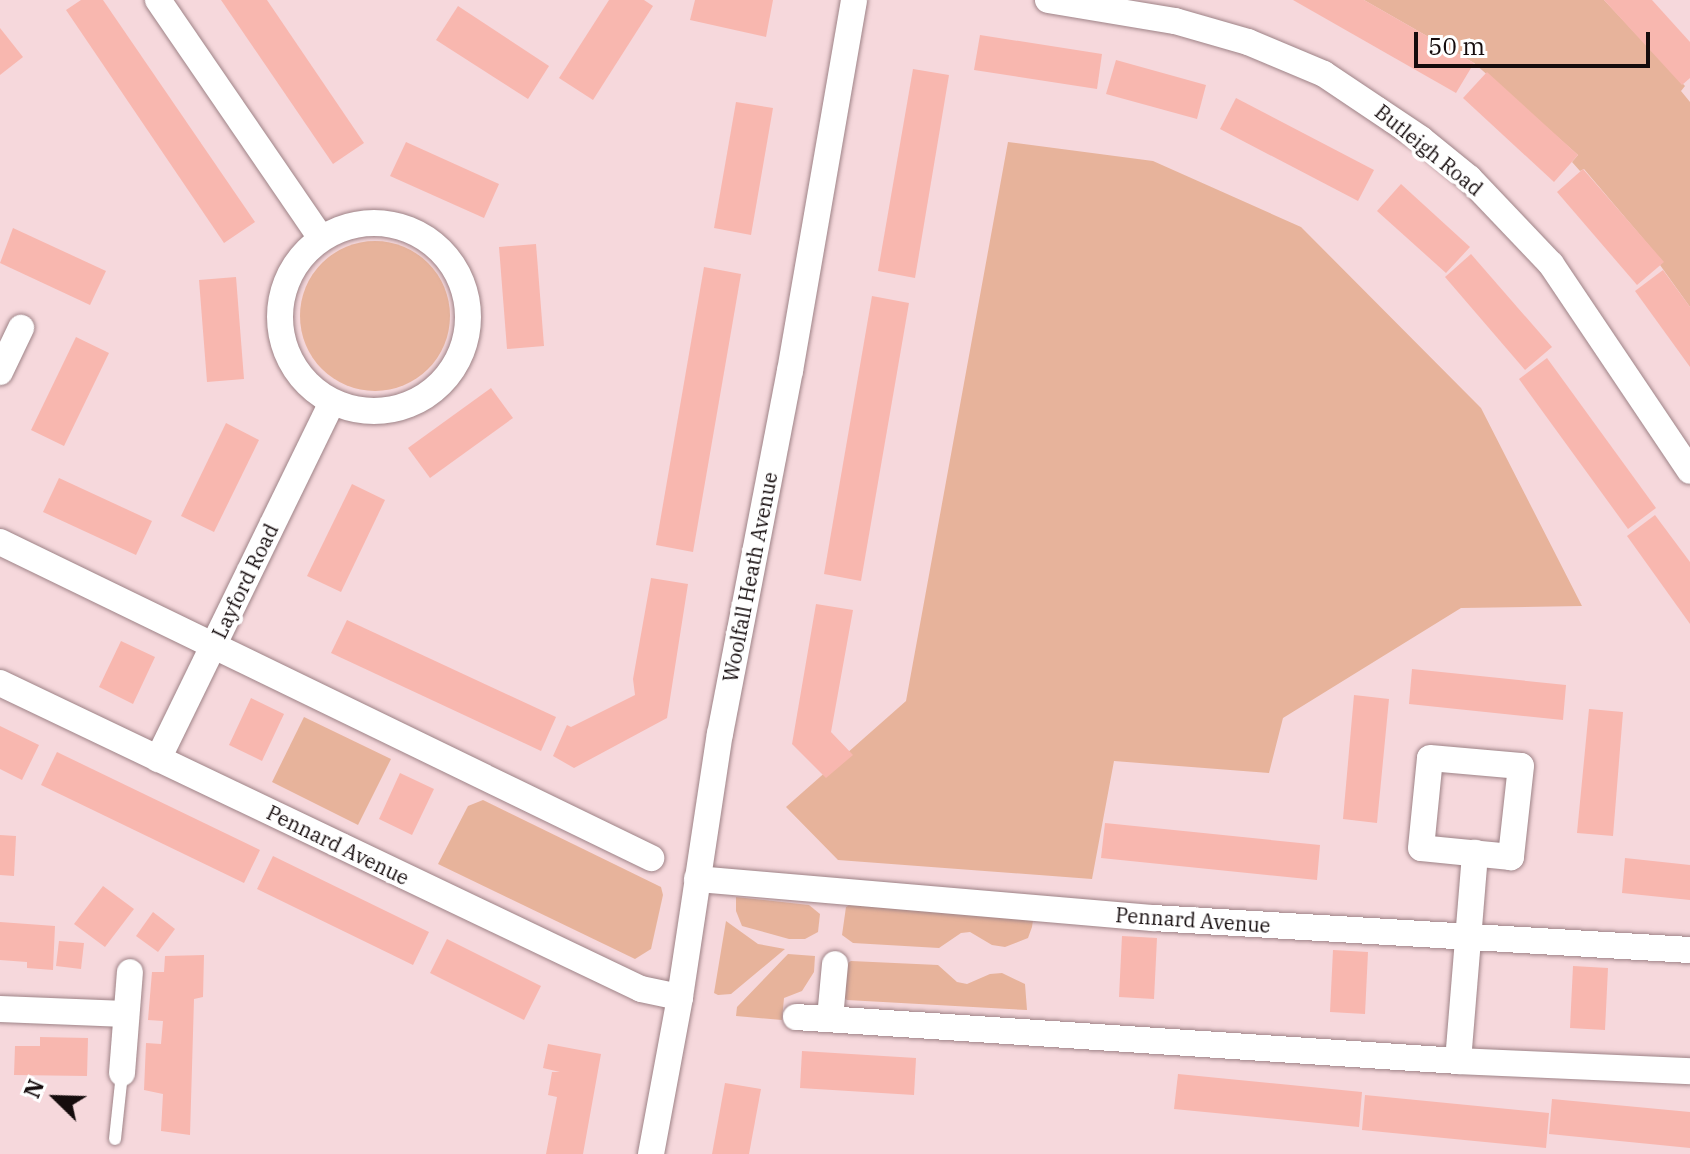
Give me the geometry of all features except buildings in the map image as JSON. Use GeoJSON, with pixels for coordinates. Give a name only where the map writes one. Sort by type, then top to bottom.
{"type":"FeatureCollection","features":[{"type":"Feature","properties":{"kind":"street"},"geometry":{"type":"LineString","coordinates":[[158,0],[321,238]]}},
{"type":"Feature","properties":{"kind":"street","name":"Woolfall Heath Avenue"},"geometry":{"type":"LineString","coordinates":[[651,1154],[680,997],[720,734],[790,371],[854,0]]}},
{"type":"Feature","properties":{"kind":"street","name":"Butleigh Road"},"geometry":{"type":"LineString","coordinates":[[1048,0],[1175,21],[1248,42],[1324,74],[1421,139],[1469,178],[1551,264],[1690,471]]}},
{"type":"Feature","properties":{"kind":"street"},"geometry":{"type":"LineString","coordinates":[[379,222],[409,228],[435,244],[455,267],[466,295],[468,326],[461,355],[444,381],[420,400],[392,410],[362,411],[332,402],[309,386],[291,364],[281,337],[279,309],[286,281],[300,257],[321,238],[349,225],[379,222]]}},
{"type":"Feature","properties":{"kind":"street"},"geometry":{"type":"LineString","coordinates":[[0,372],[21,328]]}},
{"type":"Feature","properties":{"kind":"street","name":"Layford Road"},"geometry":{"type":"LineString","coordinates":[[158,759],[332,402]]}},
{"type":"Feature","properties":{"kind":"street"},"geometry":{"type":"LineString","coordinates":[[0,542],[651,858]]}},
{"type":"Feature","properties":{"kind":"street","name":"Pennard Avenue"},"geometry":{"type":"LineString","coordinates":[[0,683],[641,989],[680,997]]}},
{"type":"Feature","properties":{"kind":"street"},"geometry":{"type":"LineString","coordinates":[[1430,758],[1521,766],[1511,857],[1475,853],[1421,848],[1430,758]]}},
{"type":"Feature","properties":{"kind":"street"},"geometry":{"type":"LineString","coordinates":[[1458,1061],[1475,853]]}},
{"type":"Feature","properties":{"kind":"street","name":"Pennard Avenue"},"geometry":{"type":"LineString","coordinates":[[697,879],[1153,918],[1690,950]]}},
{"type":"Feature","properties":{"kind":"street"},"geometry":{"type":"LineString","coordinates":[[830,1018],[835,964]]}},
{"type":"Feature","properties":{"kind":"street"},"geometry":{"type":"LineString","coordinates":[[122,1073],[130,972]]}},
{"type":"Feature","properties":{"kind":"street"},"geometry":{"type":"LineString","coordinates":[[0,1009],[126,1014]]}},
{"type":"Feature","properties":{"kind":"street"},"geometry":{"type":"LineString","coordinates":[[796,1017],[1458,1061],[1690,1071]]}},
{"type":"Feature","properties":{"kind":"lane"},"geometry":{"type":"LineString","coordinates":[[115,1139],[122,1073]]}},
{"type":"Feature","properties":{"kind":"shaded area"},"geometry":{"type":"Polygon","coordinates":[[[1364,0],[1604,0],[1685,86],[1681,91],[1690,102],[1690,307],[1660,265],[1663,262],[1584,169],[1580,171],[1572,162],[1578,155],[1474,63],[1364,0]]]}},
{"type":"Feature","properties":{"kind":"shaded area"},"geometry":{"type":"Polygon","coordinates":[[[1008,142],[1153,161],[1301,227],[1481,408],[1582,606],[1461,608],[1283,718],[1269,773],[1114,761],[1092,879],[838,860],[786,807],[906,701],[1008,142]]]}},
{"type":"Feature","properties":{"kind":"shaded area"},"geometry":{"type":"Polygon","coordinates":[[[375,241],[404,247],[428,263],[444,287],[450,316],[444,345],[428,369],[404,385],[375,391],[346,385],[322,369],[306,345],[300,316],[306,287],[322,263],[346,247],[375,241]]]}},
{"type":"Feature","properties":{"kind":"shaded area"},"geometry":{"type":"Polygon","coordinates":[[[304,717],[391,759],[358,825],[272,782],[304,717]]]}},
{"type":"Feature","properties":{"kind":"shaded area"},"geometry":{"type":"Polygon","coordinates":[[[483,800],[661,887],[663,895],[651,949],[635,959],[438,864],[468,806],[483,800]]]}},
{"type":"Feature","properties":{"kind":"shaded area"},"geometry":{"type":"Polygon","coordinates":[[[736,897],[809,905],[820,914],[818,932],[805,939],[789,939],[742,926],[736,911],[736,897]]]}},
{"type":"Feature","properties":{"kind":"shaded area"},"geometry":{"type":"Polygon","coordinates":[[[853,903],[1034,913],[1028,938],[1005,947],[992,945],[970,932],[961,933],[939,948],[853,943],[842,935],[846,907],[853,903]]]}},
{"type":"Feature","properties":{"kind":"shaded area"},"geometry":{"type":"Polygon","coordinates":[[[726,921],[758,944],[785,949],[731,994],[718,995],[714,993],[726,921]]]}},
{"type":"Feature","properties":{"kind":"shaded area"},"geometry":{"type":"Polygon","coordinates":[[[788,954],[815,956],[814,972],[802,991],[784,998],[782,1020],[736,1016],[737,1007],[788,954]]]}},
{"type":"Feature","properties":{"kind":"shaded area"},"geometry":{"type":"Polygon","coordinates":[[[851,961],[938,965],[957,982],[967,984],[990,974],[1002,973],[1025,984],[1027,1010],[847,1000],[840,995],[840,967],[851,961]]]}}]}
